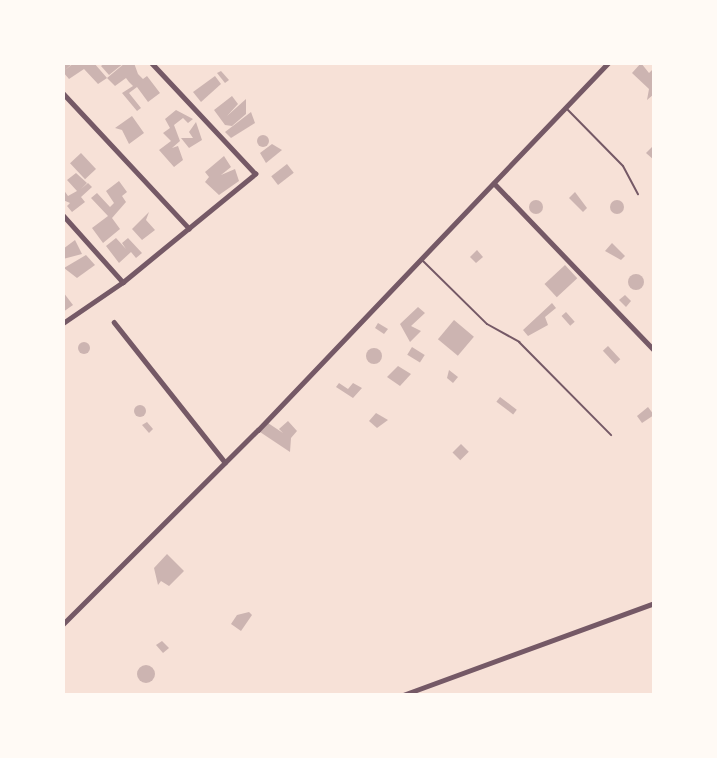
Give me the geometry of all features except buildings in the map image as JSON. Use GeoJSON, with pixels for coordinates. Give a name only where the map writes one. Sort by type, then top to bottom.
{"type":"FeatureCollection","features":[{"type":"Feature","properties":{"kind":"street"},"geometry":{"type":"LineString","coordinates":[[63,323],[123,282],[255,174],[151,63]]}},
{"type":"Feature","properties":{"kind":"street"},"geometry":{"type":"LineString","coordinates":[[63,624],[225,462],[608,63]]}},
{"type":"Feature","properties":{"kind":"street"},"geometry":{"type":"LineString","coordinates":[[63,93],[189,228]]}},
{"type":"Feature","properties":{"kind":"street"},"geometry":{"type":"LineString","coordinates":[[494,183],[654,350]]}},
{"type":"Feature","properties":{"kind":"street"},"geometry":{"type":"LineString","coordinates":[[64,218],[123,282]]}},
{"type":"Feature","properties":{"kind":"street"},"geometry":{"type":"LineString","coordinates":[[114,321],[225,462]]}},
{"type":"Feature","properties":{"kind":"street"},"geometry":{"type":"LineString","coordinates":[[403,695],[654,603]]}},
{"type":"Feature","properties":{"kind":"lane"},"geometry":{"type":"LineString","coordinates":[[566,108],[623,166],[638,194]]}},
{"type":"Feature","properties":{"kind":"lane"},"geometry":{"type":"LineString","coordinates":[[421,259],[487,324],[519,342],[611,435]]}}]}
